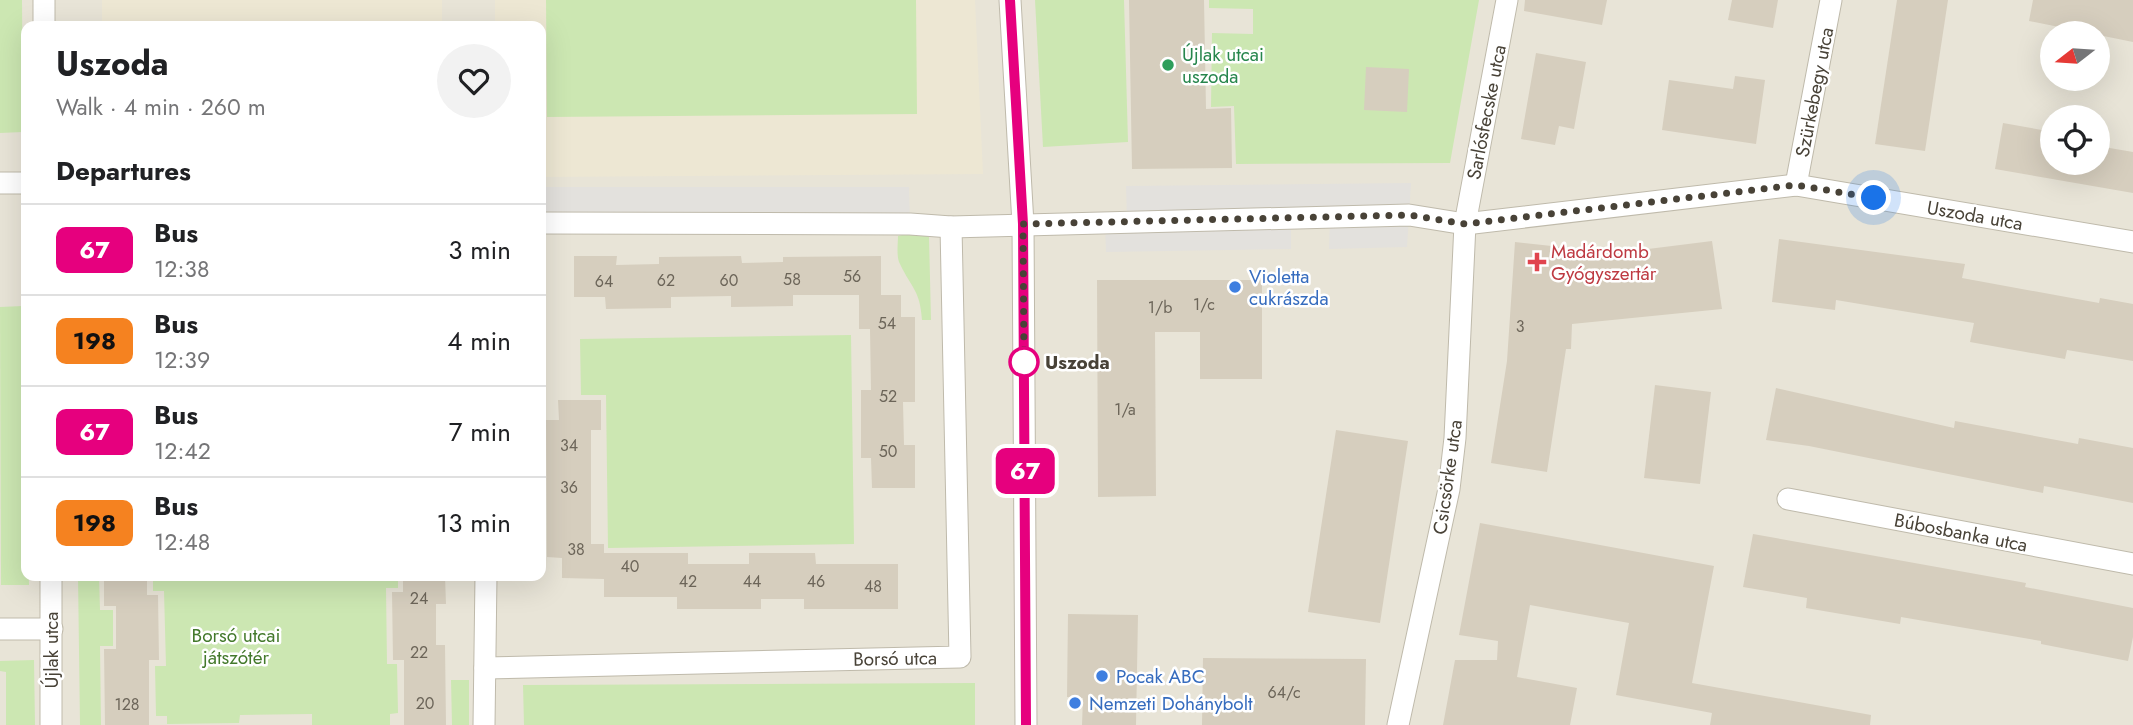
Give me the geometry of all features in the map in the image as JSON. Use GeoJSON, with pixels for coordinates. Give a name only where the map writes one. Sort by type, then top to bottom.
{"type":"FeatureCollection","features":[{"type":"Feature","properties":{"kind":"street"},"geometry":{"type":"LineString","coordinates":[[44,0],[44,21]]}},
{"type":"Feature","properties":{"kind":"street"},"geometry":{"type":"LineString","coordinates":[[1010,0],[1023,224],[1026,725]]}},
{"type":"Feature","properties":{"kind":"street","name":"Sarlósfecske utca"},"geometry":{"type":"LineString","coordinates":[[1465,224],[1507,0]]}},
{"type":"Feature","properties":{"kind":"street","name":"Szürkebegy utca"},"geometry":{"type":"LineString","coordinates":[[1796,185],[1832,0]]}},
{"type":"Feature","properties":{"kind":"street"},"geometry":{"type":"LineString","coordinates":[[0,183],[21,183]]}},
{"type":"Feature","properties":{"kind":"street","name":"Uszoda utca"},"geometry":{"type":"LineString","coordinates":[[1023,224],[1409,215],[1465,224],[1796,185],[2133,242]]}},
{"type":"Feature","properties":{"kind":"street"},"geometry":{"type":"LineString","coordinates":[[546,223],[910,224],[951,227],[1023,224]]}},
{"type":"Feature","properties":{"kind":"street","name":"Csicsörke utca"},"geometry":{"type":"LineString","coordinates":[[1398,725],[1450,489],[1455,438],[1465,224]]}},
{"type":"Feature","properties":{"kind":"street","name":"Borsó utca"},"geometry":{"type":"LineString","coordinates":[[485,668],[960,657],[951,227]]}},
{"type":"Feature","properties":{"kind":"street","name":"Búbosbanka utca"},"geometry":{"type":"LineString","coordinates":[[1788,499],[2133,564]]}},
{"type":"Feature","properties":{"kind":"street","name":"Újlak utca"},"geometry":{"type":"LineString","coordinates":[[51,581],[51,725]]}},
{"type":"Feature","properties":{"kind":"street"},"geometry":{"type":"LineString","coordinates":[[484,725],[486,581]]}},
{"type":"Feature","properties":{"kind":"street"},"geometry":{"type":"LineString","coordinates":[[0,629],[52,629]]}},
{"type":"Feature","properties":{"kind":"shaded area"},"geometry":{"type":"Polygon","coordinates":[[[0,0],[2133,0],[2133,725],[0,725],[0,0]]]}},
{"type":"Feature","properties":{"kind":"shaded area"},"geometry":{"type":"Polygon","coordinates":[[[102,0],[442,0],[442,21],[102,21],[102,0]]]}},
{"type":"Feature","properties":{"kind":"shaded area"},"geometry":{"type":"Polygon","coordinates":[[[495,0],[975,0],[983,174],[546,177],[546,21],[495,21],[495,0]]]}},
{"type":"Feature","properties":{"kind":"shaded area"},"geometry":{"type":"Polygon","coordinates":[[[1411,183],[1407,247],[1329,249],[1330,218],[1291,218],[1291,249],[1106,252],[1105,222],[1127,221],[1126,186],[1411,183]]]}},
{"type":"Feature","properties":{"kind":"shaded area"},"geometry":{"type":"Polygon","coordinates":[[[546,187],[909,187],[910,224],[546,223],[546,187]]]}},
{"type":"Feature","properties":{"kind":"green space"},"geometry":{"type":"Polygon","coordinates":[[[0,0],[22,0],[21,132],[0,133],[0,0]]]}},
{"type":"Feature","properties":{"kind":"green space"},"geometry":{"type":"Polygon","coordinates":[[[546,0],[916,0],[917,114],[547,117],[546,0]]]}},
{"type":"Feature","properties":{"kind":"green space"},"geometry":{"type":"Polygon","coordinates":[[[1035,0],[1124,0],[1128,142],[1043,147],[1035,0]]]}},
{"type":"Feature","properties":{"kind":"green space"},"geometry":{"type":"Polygon","coordinates":[[[1209,0],[1479,0],[1450,163],[1236,164],[1234,106],[1211,107],[1212,33],[1253,34],[1253,9],[1209,8],[1209,0]]]}},
{"type":"Feature","properties":{"kind":"green space"},"geometry":{"type":"Polygon","coordinates":[[[918,231],[929,237],[931,320],[922,320],[917,296],[898,258],[898,236],[918,231]]]}},
{"type":"Feature","properties":{"kind":"green space"},"geometry":{"type":"Polygon","coordinates":[[[21,306],[21,581],[29,581],[29,585],[1,585],[0,307],[21,306]]]}},
{"type":"Feature","properties":{"kind":"green space"},"geometry":{"type":"Polygon","coordinates":[[[851,335],[854,544],[608,548],[606,395],[581,395],[580,339],[851,335]]]}},
{"type":"Feature","properties":{"kind":"green space"},"geometry":{"type":"Polygon","coordinates":[[[78,581],[99,581],[100,610],[113,610],[113,646],[100,646],[101,725],[80,725],[78,581]]]}},
{"type":"Feature","properties":{"kind":"green space","name":"Borsó utcai játszótér"},"geometry":{"type":"Polygon","coordinates":[[[153,581],[398,581],[398,588],[386,588],[387,664],[397,664],[398,713],[390,714],[390,725],[312,725],[312,714],[240,715],[239,723],[167,724],[167,716],[156,716],[155,666],[166,666],[164,591],[153,591],[153,581]]]}},
{"type":"Feature","properties":{"kind":"green space"},"geometry":{"type":"Polygon","coordinates":[[[34,660],[35,725],[6,725],[6,672],[0,671],[0,661],[34,660]]]}},
{"type":"Feature","properties":{"kind":"green space"},"geometry":{"type":"Polygon","coordinates":[[[451,680],[469,680],[469,725],[452,725],[451,680]]]}},
{"type":"Feature","properties":{"kind":"green space"},"geometry":{"type":"Polygon","coordinates":[[[975,683],[975,725],[524,725],[523,685],[975,683]]]}},
{"type":"Feature","properties":{"kind":"building","name":"Újlak utcai uszoda"},"geometry":{"type":"Polygon","coordinates":[[[1129,0],[1204,0],[1206,109],[1231,108],[1232,168],[1132,169],[1129,0]]]}},
{"type":"Feature","properties":{"kind":"building"},"geometry":{"type":"Polygon","coordinates":[[[1525,0],[1607,0],[1602,25],[1524,11],[1525,0]]]}},
{"type":"Feature","properties":{"kind":"building"},"geometry":{"type":"Polygon","coordinates":[[[1732,0],[1778,0],[1773,28],[1728,20],[1732,0]]]}},
{"type":"Feature","properties":{"kind":"building"},"geometry":{"type":"Polygon","coordinates":[[[1897,0],[1948,0],[1925,151],[1875,144],[1897,0]]]}},
{"type":"Feature","properties":{"kind":"building"},"geometry":{"type":"Polygon","coordinates":[[[2033,0],[2133,0],[2133,42],[2110,37],[2110,21],[2040,21],[2040,23],[2029,21],[2033,0]]]}},
{"type":"Feature","properties":{"kind":"building"},"geometry":{"type":"Polygon","coordinates":[[[1536,53],[1586,62],[1574,129],[1559,126],[1555,145],[1521,139],[1536,53]]]}},
{"type":"Feature","properties":{"kind":"building"},"geometry":{"type":"Polygon","coordinates":[[[1366,67],[1409,69],[1407,112],[1364,110],[1366,67]]]}},
{"type":"Feature","properties":{"kind":"building"},"geometry":{"type":"Polygon","coordinates":[[[1735,76],[1765,80],[1756,144],[1662,130],[1669,80],[1733,89],[1735,76]]]}},
{"type":"Feature","properties":{"kind":"building"},"geometry":{"type":"Polygon","coordinates":[[[2003,123],[2040,130],[2040,175],[2110,175],[2110,148],[2133,152],[2133,193],[1995,169],[2003,123]]]}},
{"type":"Feature","properties":{"kind":"building"},"geometry":{"type":"Polygon","coordinates":[[[1779,239],[1965,264],[1962,278],[2099,303],[2100,298],[2133,304],[2133,361],[2067,350],[2065,359],[1970,342],[1974,323],[1836,300],[1835,310],[1772,302],[1779,239]]]}},
{"type":"Feature","properties":{"kind":"building"},"geometry":{"type":"Polygon","coordinates":[[[1712,241],[1722,309],[1572,324],[1571,349],[1566,349],[1547,472],[1491,463],[1507,361],[1515,242],[1616,253],[1712,241]]]}},
{"type":"Feature","properties":{"kind":"building"},"geometry":{"type":"Polygon","coordinates":[[[574,256],[617,256],[616,265],[659,264],[659,257],[741,256],[742,263],[783,262],[783,257],[881,256],[881,295],[901,295],[901,317],[915,317],[915,402],[903,402],[904,445],[915,445],[915,488],[872,488],[871,458],[861,458],[861,390],[871,390],[870,329],[859,329],[859,295],[793,295],[793,306],[731,307],[731,296],[671,297],[671,308],[606,309],[605,297],[574,297],[574,256]]]}},
{"type":"Feature","properties":{"kind":"building"},"geometry":{"type":"Polygon","coordinates":[[[1097,280],[1262,280],[1262,379],[1200,379],[1200,332],[1155,332],[1156,496],[1098,497],[1097,280]]]}},
{"type":"Feature","properties":{"kind":"building"},"geometry":{"type":"Polygon","coordinates":[[[1655,385],[1711,392],[1700,484],[1644,478],[1655,385]]]}},
{"type":"Feature","properties":{"kind":"building"},"geometry":{"type":"Polygon","coordinates":[[[1776,388],[1954,428],[1955,421],[2078,444],[2079,438],[2133,448],[2133,503],[2044,486],[2043,493],[1809,446],[1766,440],[1776,388]]]}},
{"type":"Feature","properties":{"kind":"building"},"geometry":{"type":"Polygon","coordinates":[[[558,400],[601,400],[601,430],[591,430],[591,544],[604,544],[604,553],[688,553],[688,564],[749,564],[749,553],[815,553],[816,564],[898,564],[898,609],[804,609],[804,599],[761,599],[761,609],[677,609],[677,597],[604,597],[604,579],[562,578],[562,558],[547,557],[546,420],[559,420],[558,400]]]}},
{"type":"Feature","properties":{"kind":"building"},"geometry":{"type":"Polygon","coordinates":[[[1336,430],[1408,441],[1380,623],[1308,612],[1336,430]]]}},
{"type":"Feature","properties":{"kind":"building"},"geometry":{"type":"Polygon","coordinates":[[[1480,523],[1714,566],[1692,683],[1871,715],[1870,725],[1710,725],[1712,713],[1616,695],[1629,623],[1530,605],[1517,677],[1577,688],[1570,725],[1443,725],[1455,660],[1497,660],[1498,641],[1459,635],[1480,523]]]}},
{"type":"Feature","properties":{"kind":"building"},"geometry":{"type":"Polygon","coordinates":[[[1753,534],[2026,583],[2025,587],[2133,608],[2133,637],[2128,661],[2041,644],[2041,641],[1901,617],[1900,624],[1806,608],[1807,598],[1743,587],[1753,534]]]}},
{"type":"Feature","properties":{"kind":"building"},"geometry":{"type":"Polygon","coordinates":[[[104,581],[147,581],[147,595],[158,595],[159,660],[149,660],[149,725],[105,725],[104,649],[116,649],[116,606],[104,606],[104,581]]]}},
{"type":"Feature","properties":{"kind":"building"},"geometry":{"type":"Polygon","coordinates":[[[403,581],[445,581],[446,604],[436,604],[436,645],[445,645],[446,725],[404,725],[404,660],[393,660],[392,592],[403,592],[403,581]]]}},
{"type":"Feature","properties":{"kind":"building","name":"Pocak ABC"},"geometry":{"type":"Polygon","coordinates":[[[1068,614],[1138,615],[1136,725],[1082,725],[1083,698],[1067,697],[1068,614]]]}},
{"type":"Feature","properties":{"kind":"building"},"geometry":{"type":"Polygon","coordinates":[[[1203,658],[1366,659],[1365,725],[1202,725],[1203,658]]]}},
{"type":"Feature","properties":{"kind":"bus line","name":"67"},"geometry":{"type":"LineString","coordinates":[[1010,0],[1023,224],[1026,725]]}},
{"type":"Feature","properties":{"kind":"place","name":"Újlak utcai uszoda"},"geometry":{"type":"Point","coordinates":[1168,65]}},
{"type":"Feature","properties":{"kind":"place","name":"Madárdomb Gyógyszertár"},"geometry":{"type":"Point","coordinates":[1537,262]}},
{"type":"Feature","properties":{"kind":"place","name":"Violetta cukrászda"},"geometry":{"type":"Point","coordinates":[1235,287]}},
{"type":"Feature","properties":{"kind":"place","name":"Uszoda"},"geometry":{"type":"Point","coordinates":[1024,362]}},
{"type":"Feature","properties":{"kind":"place","name":"Pocak ABC"},"geometry":{"type":"Point","coordinates":[1102,676]}},
{"type":"Feature","properties":{"kind":"place","name":"Nemzeti Dohánybolt"},"geometry":{"type":"Point","coordinates":[1075,703]}},
{"type":"Feature","properties":{"kind":"route"},"geometry":{"type":"LineString","coordinates":[[1024,362],[1023,224],[1409,215],[1465,224],[1796,185],[1874,198]]}}]}
